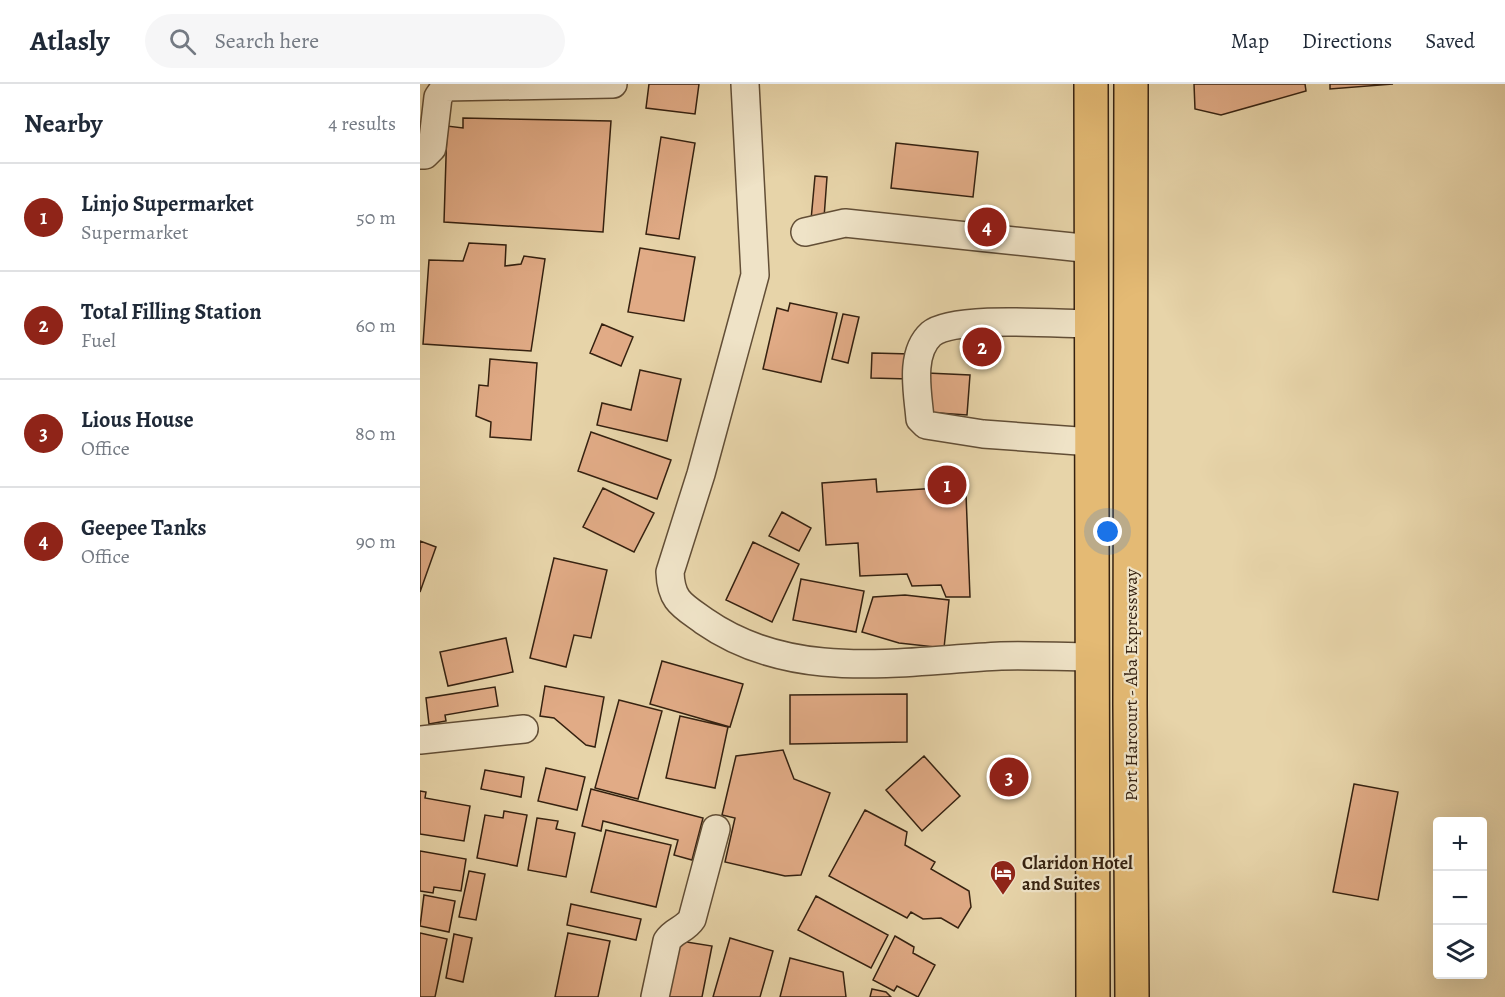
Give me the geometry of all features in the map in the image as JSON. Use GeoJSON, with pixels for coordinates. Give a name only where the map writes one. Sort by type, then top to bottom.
{"type":"FeatureCollection","features":[{"type":"Feature","properties":{"kind":"highway"},"geometry":{"type":"LineString","coordinates":[[1091,84],[1093,997]]}},
{"type":"Feature","properties":{"kind":"highway","name":"Port Harcourt - Aba Expressway"},"geometry":{"type":"LineString","coordinates":[[1131,84],[1132,997]]}},
{"type":"Feature","properties":{"kind":"street"},"geometry":{"type":"LineString","coordinates":[[420,154],[425,155],[432,148],[438,97],[445,87],[613,84]]}},
{"type":"Feature","properties":{"kind":"street"},"geometry":{"type":"LineString","coordinates":[[745,84],[755,275],[701,474],[670,572],[671,588],[677,602],[710,625],[748,646],[796,660],[831,664],[916,663],[1002,656],[1093,657]]}},
{"type":"Feature","properties":{"kind":"street"},"geometry":{"type":"LineString","coordinates":[[805,232],[845,223],[1092,249]]}},
{"type":"Feature","properties":{"kind":"street"},"geometry":{"type":"LineString","coordinates":[[1092,324],[980,322],[952,325],[931,334],[919,358],[917,371],[920,419],[926,425],[983,434],[1092,442]]}},
{"type":"Feature","properties":{"kind":"street"},"geometry":{"type":"LineString","coordinates":[[420,740],[524,729]]}},
{"type":"Feature","properties":{"kind":"street"},"geometry":{"type":"LineString","coordinates":[[655,997],[667,941],[672,933],[685,929],[695,912],[716,829]]}},
{"type":"Feature","properties":{"kind":"building"},"geometry":{"type":"Polygon","coordinates":[[[649,84],[699,84],[695,114],[646,108],[649,84]]]}},
{"type":"Feature","properties":{"kind":"building"},"geometry":{"type":"Polygon","coordinates":[[[1194,84],[1305,84],[1306,91],[1221,115],[1195,109],[1194,84]]]}},
{"type":"Feature","properties":{"kind":"building"},"geometry":{"type":"Polygon","coordinates":[[[1330,84],[1393,84],[1330,89],[1330,84]]]}},
{"type":"Feature","properties":{"kind":"building"},"geometry":{"type":"Polygon","coordinates":[[[463,118],[611,121],[603,232],[444,222],[447,126],[463,128],[463,118]]]}},
{"type":"Feature","properties":{"kind":"building"},"geometry":{"type":"Polygon","coordinates":[[[661,137],[695,143],[679,239],[646,234],[661,137]]]}},
{"type":"Feature","properties":{"kind":"building"},"geometry":{"type":"Polygon","coordinates":[[[896,143],[978,152],[973,197],[891,188],[896,143]]]}},
{"type":"Feature","properties":{"kind":"building"},"geometry":{"type":"Polygon","coordinates":[[[815,176],[827,177],[824,218],[811,220],[815,176]]]}},
{"type":"Feature","properties":{"kind":"building"},"geometry":{"type":"Polygon","coordinates":[[[469,243],[506,245],[505,266],[521,264],[524,256],[545,259],[531,351],[423,344],[429,260],[463,261],[469,243]]]}},
{"type":"Feature","properties":{"kind":"building"},"geometry":{"type":"Polygon","coordinates":[[[640,248],[695,257],[684,321],[628,312],[640,248]]]}},
{"type":"Feature","properties":{"kind":"building"},"geometry":{"type":"Polygon","coordinates":[[[790,303],[837,313],[821,382],[763,369],[777,308],[788,311],[790,303]]]}},
{"type":"Feature","properties":{"kind":"building"},"geometry":{"type":"Polygon","coordinates":[[[843,314],[859,317],[848,363],[832,359],[843,314]]]}},
{"type":"Feature","properties":{"kind":"building"},"geometry":{"type":"Polygon","coordinates":[[[602,324],[633,337],[621,366],[590,353],[602,324]]]}},
{"type":"Feature","properties":{"kind":"building"},"geometry":{"type":"Polygon","coordinates":[[[872,353],[911,354],[910,379],[871,378],[872,353]]]}},
{"type":"Feature","properties":{"kind":"building"},"geometry":{"type":"Polygon","coordinates":[[[490,359],[537,363],[531,440],[490,437],[491,422],[476,416],[479,385],[488,386],[490,359]]]}},
{"type":"Feature","properties":{"kind":"building"},"geometry":{"type":"Polygon","coordinates":[[[640,370],[681,379],[667,441],[597,425],[602,403],[631,410],[640,370]]]}},
{"type":"Feature","properties":{"kind":"building"},"geometry":{"type":"Polygon","coordinates":[[[927,373],[970,375],[967,415],[924,412],[927,373]]]}},
{"type":"Feature","properties":{"kind":"building"},"geometry":{"type":"Polygon","coordinates":[[[591,432],[671,460],[657,499],[578,471],[591,432]]]}},
{"type":"Feature","properties":{"kind":"building"},"geometry":{"type":"Polygon","coordinates":[[[876,479],[877,492],[938,488],[941,496],[966,494],[970,597],[946,597],[941,585],[912,586],[907,574],[860,576],[858,543],[826,545],[822,483],[876,479]]]}},
{"type":"Feature","properties":{"kind":"building"},"geometry":{"type":"Polygon","coordinates":[[[603,488],[654,513],[634,552],[583,527],[603,488]]]}},
{"type":"Feature","properties":{"kind":"building"},"geometry":{"type":"Polygon","coordinates":[[[782,512],[811,528],[799,551],[769,536],[782,512]]]}},
{"type":"Feature","properties":{"kind":"building"},"geometry":{"type":"Polygon","coordinates":[[[420,541],[436,547],[420,592],[420,541]]]}},
{"type":"Feature","properties":{"kind":"building"},"geometry":{"type":"Polygon","coordinates":[[[753,542],[799,564],[772,622],[726,600],[753,542]]]}},
{"type":"Feature","properties":{"kind":"building"},"geometry":{"type":"Polygon","coordinates":[[[554,558],[607,570],[591,638],[574,635],[566,667],[530,658],[554,558]]]}},
{"type":"Feature","properties":{"kind":"building"},"geometry":{"type":"Polygon","coordinates":[[[801,579],[864,591],[856,632],[793,620],[801,579]]]}},
{"type":"Feature","properties":{"kind":"building"},"geometry":{"type":"Polygon","coordinates":[[[905,595],[949,600],[944,648],[899,643],[862,632],[873,597],[905,595]]]}},
{"type":"Feature","properties":{"kind":"building"},"geometry":{"type":"Polygon","coordinates":[[[506,638],[513,672],[448,686],[440,652],[506,638]]]}},
{"type":"Feature","properties":{"kind":"building"},"geometry":{"type":"Polygon","coordinates":[[[662,661],[743,684],[730,727],[650,704],[662,661]]]}},
{"type":"Feature","properties":{"kind":"building"},"geometry":{"type":"Polygon","coordinates":[[[545,686],[604,697],[595,747],[586,745],[554,718],[540,716],[545,686]]]}},
{"type":"Feature","properties":{"kind":"building"},"geometry":{"type":"Polygon","coordinates":[[[495,687],[498,706],[445,715],[446,721],[429,724],[426,698],[495,687]]]}},
{"type":"Feature","properties":{"kind":"building"},"geometry":{"type":"Polygon","coordinates":[[[907,694],[907,742],[790,744],[790,695],[907,694]]]}},
{"type":"Feature","properties":{"kind":"building"},"geometry":{"type":"Polygon","coordinates":[[[619,700],[662,711],[638,799],[595,788],[619,700]]]}},
{"type":"Feature","properties":{"kind":"building"},"geometry":{"type":"Polygon","coordinates":[[[680,716],[728,727],[715,788],[666,778],[680,716]]]}},
{"type":"Feature","properties":{"kind":"building"},"geometry":{"type":"Polygon","coordinates":[[[783,750],[794,779],[830,793],[801,875],[785,876],[725,862],[735,818],[722,815],[736,756],[783,750]]]}},
{"type":"Feature","properties":{"kind":"building"},"geometry":{"type":"Polygon","coordinates":[[[924,756],[960,796],[922,831],[886,790],[924,756]]]}},
{"type":"Feature","properties":{"kind":"building"},"geometry":{"type":"Polygon","coordinates":[[[546,768],[585,777],[577,810],[538,801],[546,768]]]}},
{"type":"Feature","properties":{"kind":"building"},"geometry":{"type":"Polygon","coordinates":[[[485,770],[524,777],[521,797],[481,789],[485,770]]]}},
{"type":"Feature","properties":{"kind":"building"},"geometry":{"type":"Polygon","coordinates":[[[1354,784],[1398,792],[1378,900],[1333,892],[1354,784]]]}},
{"type":"Feature","properties":{"kind":"building"},"geometry":{"type":"Polygon","coordinates":[[[591,789],[703,818],[692,860],[674,855],[678,840],[603,821],[601,831],[582,826],[591,789]]]}},
{"type":"Feature","properties":{"kind":"building"},"geometry":{"type":"Polygon","coordinates":[[[420,791],[426,792],[425,798],[470,806],[464,841],[420,834],[420,791]]]}},
{"type":"Feature","properties":{"kind":"building"},"geometry":{"type":"Polygon","coordinates":[[[865,810],[907,832],[905,845],[935,862],[931,869],[969,891],[971,907],[958,928],[941,918],[923,919],[911,912],[907,918],[829,876],[865,810]]]}},
{"type":"Feature","properties":{"kind":"building"},"geometry":{"type":"Polygon","coordinates":[[[504,811],[527,815],[517,866],[477,858],[485,815],[503,818],[504,811]]]}},
{"type":"Feature","properties":{"kind":"building"},"geometry":{"type":"Polygon","coordinates":[[[537,818],[558,821],[556,829],[575,833],[566,877],[528,870],[537,818]]]}},
{"type":"Feature","properties":{"kind":"building"},"geometry":{"type":"Polygon","coordinates":[[[606,830],[671,845],[656,907],[591,892],[606,830]]]}},
{"type":"Feature","properties":{"kind":"building"},"geometry":{"type":"Polygon","coordinates":[[[420,851],[466,859],[461,891],[434,887],[433,893],[420,891],[420,851]]]}},
{"type":"Feature","properties":{"kind":"building"},"geometry":{"type":"Polygon","coordinates":[[[469,871],[485,874],[476,920],[459,917],[469,871]]]}},
{"type":"Feature","properties":{"kind":"building"},"geometry":{"type":"Polygon","coordinates":[[[424,895],[455,901],[449,932],[420,926],[424,895]]]}},
{"type":"Feature","properties":{"kind":"building"},"geometry":{"type":"Polygon","coordinates":[[[816,896],[888,935],[871,968],[798,930],[816,896]]]}},
{"type":"Feature","properties":{"kind":"building"},"geometry":{"type":"Polygon","coordinates":[[[571,904],[641,919],[636,940],[567,925],[571,904]]]}},
{"type":"Feature","properties":{"kind":"building"},"geometry":{"type":"Polygon","coordinates":[[[420,933],[447,939],[435,997],[420,997],[420,933]]]}},
{"type":"Feature","properties":{"kind":"building"},"geometry":{"type":"Polygon","coordinates":[[[568,933],[610,941],[598,997],[555,997],[568,933]]]}},
{"type":"Feature","properties":{"kind":"building"},"geometry":{"type":"Polygon","coordinates":[[[454,934],[472,938],[463,982],[446,978],[454,934]]]}},
{"type":"Feature","properties":{"kind":"building"},"geometry":{"type":"Polygon","coordinates":[[[895,936],[914,947],[913,953],[935,965],[918,997],[897,986],[894,991],[873,980],[895,936]]]}},
{"type":"Feature","properties":{"kind":"building"},"geometry":{"type":"Polygon","coordinates":[[[730,938],[773,951],[760,997],[713,997],[730,938]]]}},
{"type":"Feature","properties":{"kind":"building"},"geometry":{"type":"Polygon","coordinates":[[[674,940],[712,946],[702,997],[664,997],[674,940]]]}},
{"type":"Feature","properties":{"kind":"building"},"geometry":{"type":"Polygon","coordinates":[[[790,958],[843,972],[846,997],[780,997],[790,958]]]}},
{"type":"Feature","properties":{"kind":"building"},"geometry":{"type":"Polygon","coordinates":[[[872,989],[886,992],[891,997],[870,997],[872,989]]]}},
{"type":"Feature","properties":{"kind":"place","name":"Geepee Tanks"},"geometry":{"type":"Point","coordinates":[987,227]}},
{"type":"Feature","properties":{"kind":"place","name":"Total Filling Station"},"geometry":{"type":"Point","coordinates":[982,347]}},
{"type":"Feature","properties":{"kind":"place","name":"Linjo Supermarket"},"geometry":{"type":"Point","coordinates":[947,485]}},
{"type":"Feature","properties":{"kind":"place","name":"Lious House"},"geometry":{"type":"Point","coordinates":[1009,777]}},
{"type":"Feature","properties":{"kind":"place","name":"Claridon Hotel and Suites"},"geometry":{"type":"Point","coordinates":[1003,896]}}]}
